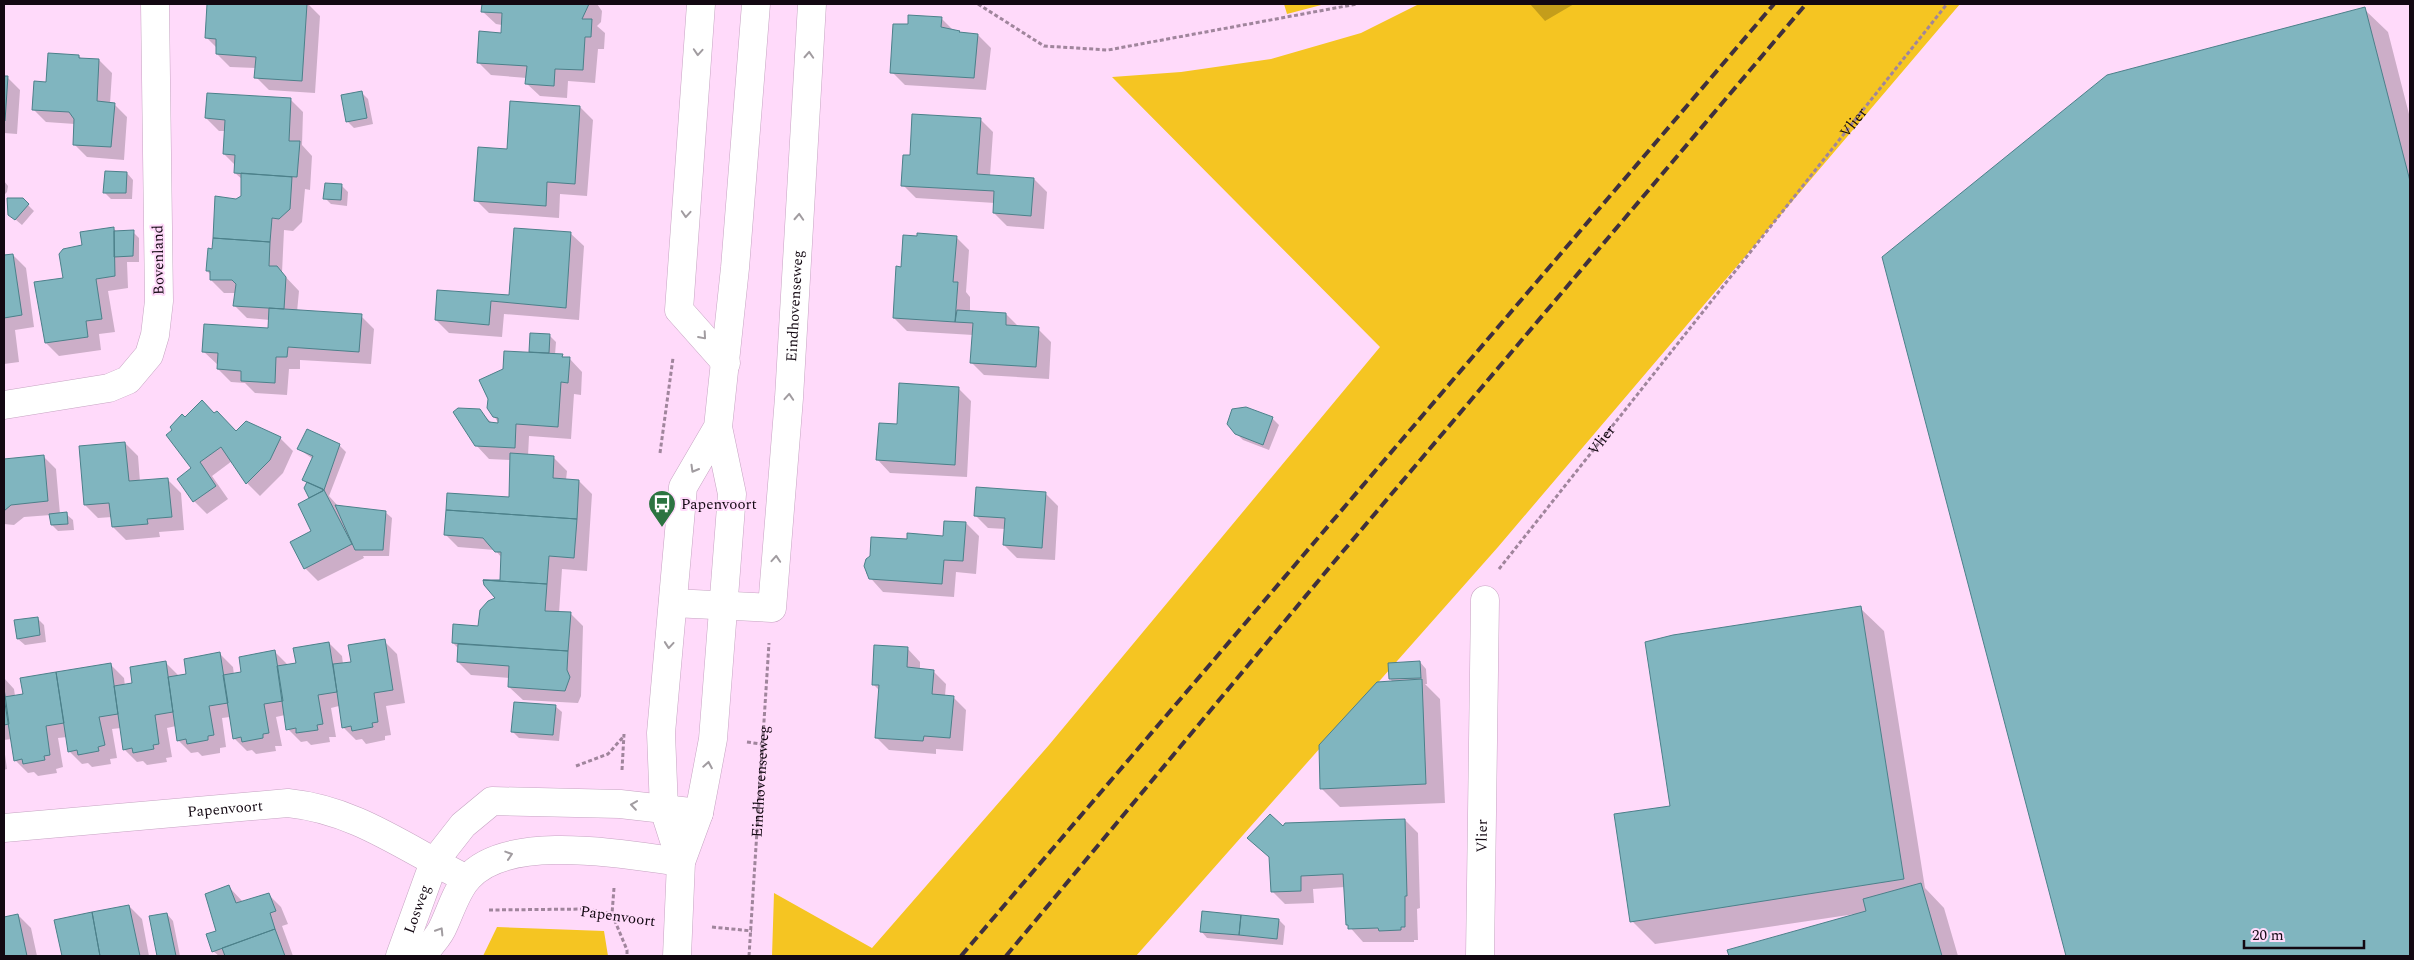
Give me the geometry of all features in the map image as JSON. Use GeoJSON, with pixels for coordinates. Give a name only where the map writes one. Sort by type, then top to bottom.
{"type":"FeatureCollection","features":[{"type":"Feature","properties":{"kind":"street","name":"Bovenland"},"geometry":{"type":"LineString","coordinates":[[4,405],[109,388],[128,380],[149,355],[155,335],[159,301],[155,4]]}},
{"type":"Feature","properties":{"kind":"street"},"geometry":{"type":"LineString","coordinates":[[701,4],[680,310],[726,363]]}},
{"type":"Feature","properties":{"kind":"street"},"geometry":{"type":"LineString","coordinates":[[677,956],[681,862],[700,813],[713,739],[732,494],[718,427],[726,363],[756,4]]}},
{"type":"Feature","properties":{"kind":"street","name":"Eindhovenseweg"},"geometry":{"type":"LineString","coordinates":[[772,608],[789,398],[812,4]]}},
{"type":"Feature","properties":{"kind":"street"},"geometry":{"type":"LineString","coordinates":[[681,862],[664,809],[661,733],[672,603],[681,531],[683,487],[718,427]]}},
{"type":"Feature","properties":{"kind":"street","name":"Vlier"},"geometry":{"type":"LineString","coordinates":[[1480,956],[1485,600]]}},
{"type":"Feature","properties":{"kind":"street"},"geometry":{"type":"LineString","coordinates":[[672,603],[772,608]]}},
{"type":"Feature","properties":{"kind":"street"},"geometry":{"type":"LineString","coordinates":[[434,862],[462,825],[492,802],[620,804],[700,813]]}},
{"type":"Feature","properties":{"kind":"street","name":"Papenvoort"},"geometry":{"type":"LineString","coordinates":[[4,828],[288,803],[317,806],[352,818],[393,838],[467,879]]}},
{"type":"Feature","properties":{"kind":"street"},"geometry":{"type":"LineString","coordinates":[[467,879],[488,862],[519,852],[588,851],[681,862]]}},
{"type":"Feature","properties":{"kind":"street","name":"Losweg"},"geometry":{"type":"LineString","coordinates":[[400,956],[434,862]]}},
{"type":"Feature","properties":{"kind":"street","name":"Losweg"},"geometry":{"type":"LineString","coordinates":[[421,956],[440,932],[467,879]]}},
{"type":"Feature","properties":{"kind":"path"},"geometry":{"type":"LineString","coordinates":[[978,4],[1044,46],[1108,50],[1358,4]]}},
{"type":"Feature","properties":{"kind":"path","name":"Vlier"},"geometry":{"type":"LineString","coordinates":[[1485,600],[1500,567],[1947,4]]}},
{"type":"Feature","properties":{"kind":"path","name":"Eindhovenseweg"},"geometry":{"type":"LineString","coordinates":[[749,956],[752,932],[761,744],[772,608]]}},
{"type":"Feature","properties":{"kind":"path"},"geometry":{"type":"LineString","coordinates":[[568,768],[608,754],[623,737],[639,732],[661,733]]}},
{"type":"Feature","properties":{"kind":"path"},"geometry":{"type":"LineString","coordinates":[[713,739],[761,744]]}},
{"type":"Feature","properties":{"kind":"path","name":"Papenvoort"},"geometry":{"type":"LineString","coordinates":[[454,904],[474,910],[587,909],[640,920],[752,932]]}},
{"type":"Feature","properties":{"kind":"shaded area"},"geometry":{"type":"Polygon","coordinates":[[[1284,4],[1325,4],[1287,14],[1284,4]]]}},
{"type":"Feature","properties":{"kind":"shaded area"},"geometry":{"type":"Polygon","coordinates":[[[1419,4],[1960,4],[1498,547],[1136,956],[772,956],[774,893],[872,948],[1049,745],[1380,347],[1112,77],[1181,72],[1271,59],[1361,33],[1419,4]]]}},
{"type":"Feature","properties":{"kind":"shaded area"},"geometry":{"type":"Polygon","coordinates":[[[497,927],[604,931],[608,956],[483,956],[497,927]]]}},
{"type":"Feature","properties":{"kind":"building"},"geometry":{"type":"Polygon","coordinates":[[[207,4],[307,4],[302,81],[254,78],[256,57],[216,54],[216,39],[205,38],[207,4]]]}},
{"type":"Feature","properties":{"kind":"building"},"geometry":{"type":"Polygon","coordinates":[[[482,4],[589,4],[582,19],[592,19],[591,37],[585,37],[583,70],[555,69],[554,86],[525,84],[527,66],[477,63],[479,31],[501,33],[502,13],[481,12],[482,4]]]}},
{"type":"Feature","properties":{"kind":"building"},"geometry":{"type":"Polygon","coordinates":[[[2365,7],[2410,181],[2410,956],[2066,956],[1882,257],[2107,75],[2365,7]]]}},
{"type":"Feature","properties":{"kind":"building"},"geometry":{"type":"Polygon","coordinates":[[[908,15],[942,17],[941,27],[959,32],[978,34],[974,78],[890,73],[893,24],[908,24],[908,15]]]}},
{"type":"Feature","properties":{"kind":"building"},"geometry":{"type":"Polygon","coordinates":[[[48,53],[79,55],[79,58],[99,59],[97,101],[115,103],[111,147],[73,145],[74,119],[69,112],[32,110],[34,81],[46,82],[48,53]]]}},
{"type":"Feature","properties":{"kind":"building"},"geometry":{"type":"Polygon","coordinates":[[[4,76],[8,76],[5,121],[4,121],[4,76]]]}},
{"type":"Feature","properties":{"kind":"building"},"geometry":{"type":"Polygon","coordinates":[[[362,91],[367,118],[346,122],[341,95],[362,91]]]}},
{"type":"Feature","properties":{"kind":"building"},"geometry":{"type":"Polygon","coordinates":[[[207,93],[291,98],[289,141],[300,141],[297,177],[234,173],[235,155],[223,154],[225,120],[205,118],[207,93]]]}},
{"type":"Feature","properties":{"kind":"building"},"geometry":{"type":"Polygon","coordinates":[[[510,101],[580,106],[575,184],[547,182],[546,206],[474,201],[478,147],[507,149],[510,101]]]}},
{"type":"Feature","properties":{"kind":"building"},"geometry":{"type":"Polygon","coordinates":[[[912,114],[981,118],[977,174],[1034,178],[1031,216],[993,213],[994,191],[901,186],[903,155],[910,155],[912,114]]]}},
{"type":"Feature","properties":{"kind":"building"},"geometry":{"type":"Polygon","coordinates":[[[105,171],[127,172],[126,193],[103,193],[105,171]]]}},
{"type":"Feature","properties":{"kind":"building"},"geometry":{"type":"Polygon","coordinates":[[[241,173],[292,177],[290,209],[279,219],[272,218],[270,242],[213,238],[215,196],[236,199],[241,196],[241,173]]]}},
{"type":"Feature","properties":{"kind":"building"},"geometry":{"type":"Polygon","coordinates":[[[325,183],[342,184],[341,200],[323,199],[325,183]]]}},
{"type":"Feature","properties":{"kind":"building"},"geometry":{"type":"Polygon","coordinates":[[[7,198],[23,198],[29,204],[15,220],[8,215],[7,198]]]}},
{"type":"Feature","properties":{"kind":"building"},"geometry":{"type":"Polygon","coordinates":[[[114,227],[115,276],[96,279],[102,319],[86,321],[88,337],[45,343],[34,282],[63,278],[59,254],[63,249],[82,245],[80,232],[114,227]]]}},
{"type":"Feature","properties":{"kind":"building"},"geometry":{"type":"Polygon","coordinates":[[[514,228],[571,232],[566,308],[491,301],[489,325],[435,320],[437,290],[509,295],[514,228]]]}},
{"type":"Feature","properties":{"kind":"building"},"geometry":{"type":"Polygon","coordinates":[[[134,230],[133,256],[114,257],[114,231],[134,230]]]}},
{"type":"Feature","properties":{"kind":"building"},"geometry":{"type":"Polygon","coordinates":[[[917,233],[957,236],[953,282],[958,282],[955,322],[893,318],[896,266],[901,267],[903,235],[917,236],[917,233]]]}},
{"type":"Feature","properties":{"kind":"building"},"geometry":{"type":"Polygon","coordinates":[[[213,238],[270,242],[269,266],[277,266],[286,277],[284,309],[233,306],[236,284],[232,280],[210,280],[210,271],[206,271],[208,248],[212,249],[213,238]]]}},
{"type":"Feature","properties":{"kind":"building"},"geometry":{"type":"Polygon","coordinates":[[[13,254],[22,315],[4,318],[4,255],[13,254]]]}},
{"type":"Feature","properties":{"kind":"building"},"geometry":{"type":"Polygon","coordinates":[[[269,308],[362,314],[359,352],[288,347],[287,357],[276,357],[275,383],[241,381],[241,371],[217,369],[218,353],[202,352],[204,324],[268,328],[269,308]]]}},
{"type":"Feature","properties":{"kind":"building"},"geometry":{"type":"Polygon","coordinates":[[[957,310],[1006,313],[1006,325],[1039,327],[1036,367],[970,363],[973,323],[955,322],[957,310]]]}},
{"type":"Feature","properties":{"kind":"building"},"geometry":{"type":"Polygon","coordinates":[[[530,333],[550,334],[549,353],[529,352],[530,333]]]}},
{"type":"Feature","properties":{"kind":"building"},"geometry":{"type":"Polygon","coordinates":[[[504,351],[563,354],[562,357],[570,357],[568,383],[561,382],[558,427],[516,424],[515,448],[475,446],[453,412],[458,408],[480,409],[489,422],[498,423],[498,418],[493,417],[487,408],[488,399],[479,380],[503,369],[504,351]]]}},
{"type":"Feature","properties":{"kind":"building"},"geometry":{"type":"Polygon","coordinates":[[[899,383],[959,387],[955,465],[876,460],[879,423],[897,424],[899,383]]]}},
{"type":"Feature","properties":{"kind":"building"},"geometry":{"type":"Polygon","coordinates":[[[202,400],[214,413],[217,411],[236,431],[246,421],[281,437],[270,460],[246,484],[221,447],[200,462],[216,486],[193,502],[177,479],[191,468],[166,435],[172,430],[170,427],[182,414],[185,417],[202,400]]]}},
{"type":"Feature","properties":{"kind":"building"},"geometry":{"type":"Polygon","coordinates":[[[1246,407],[1273,417],[1263,445],[1235,434],[1227,424],[1232,409],[1246,407]]]}},
{"type":"Feature","properties":{"kind":"building"},"geometry":{"type":"Polygon","coordinates":[[[307,429],[340,444],[324,490],[302,480],[313,456],[297,449],[307,429]]]}},
{"type":"Feature","properties":{"kind":"building"},"geometry":{"type":"Polygon","coordinates":[[[125,442],[129,481],[168,478],[172,517],[147,519],[148,524],[112,527],[109,503],[84,505],[79,446],[125,442]]]}},
{"type":"Feature","properties":{"kind":"building"},"geometry":{"type":"Polygon","coordinates":[[[510,453],[554,456],[553,478],[579,480],[577,519],[446,510],[447,493],[509,497],[510,453]]]}},
{"type":"Feature","properties":{"kind":"building"},"geometry":{"type":"Polygon","coordinates":[[[44,455],[48,501],[11,505],[4,511],[4,459],[44,455]]]}},
{"type":"Feature","properties":{"kind":"building"},"geometry":{"type":"Polygon","coordinates":[[[307,482],[323,489],[323,491],[309,498],[304,488],[307,482]]]}},
{"type":"Feature","properties":{"kind":"building"},"geometry":{"type":"Polygon","coordinates":[[[976,487],[1046,492],[1042,548],[1003,545],[1005,518],[974,516],[976,487]]]}},
{"type":"Feature","properties":{"kind":"building"},"geometry":{"type":"Polygon","coordinates":[[[324,490],[352,544],[304,569],[290,542],[311,531],[298,504],[324,490]]]}},
{"type":"Feature","properties":{"kind":"building"},"geometry":{"type":"Polygon","coordinates":[[[335,505],[386,511],[383,550],[355,550],[335,505]]]}},
{"type":"Feature","properties":{"kind":"building"},"geometry":{"type":"Polygon","coordinates":[[[446,510],[577,519],[574,558],[549,556],[547,584],[483,580],[500,580],[501,552],[495,552],[483,538],[444,535],[446,510]]]}},
{"type":"Feature","properties":{"kind":"building"},"geometry":{"type":"Polygon","coordinates":[[[67,512],[68,524],[51,525],[49,514],[67,512]]]}},
{"type":"Feature","properties":{"kind":"building"},"geometry":{"type":"Polygon","coordinates":[[[944,521],[966,522],[963,561],[944,560],[942,584],[869,579],[864,566],[866,559],[870,556],[871,537],[907,539],[907,533],[943,536],[944,521]]]}},
{"type":"Feature","properties":{"kind":"building"},"geometry":{"type":"Polygon","coordinates":[[[483,580],[547,584],[545,611],[571,612],[568,651],[452,643],[453,624],[478,626],[480,610],[488,601],[495,598],[484,585],[483,580]]]}},
{"type":"Feature","properties":{"kind":"building"},"geometry":{"type":"Polygon","coordinates":[[[1861,606],[1904,879],[1630,922],[1614,814],[1670,806],[1645,642],[1673,635],[1861,606]]]}},
{"type":"Feature","properties":{"kind":"building"},"geometry":{"type":"Polygon","coordinates":[[[38,617],[40,635],[17,639],[14,620],[38,617]]]}},
{"type":"Feature","properties":{"kind":"building"},"geometry":{"type":"Polygon","coordinates":[[[385,639],[393,690],[374,693],[378,722],[372,723],[373,727],[352,731],[351,726],[342,728],[333,664],[351,662],[348,645],[385,639]]]}},
{"type":"Feature","properties":{"kind":"building"},"geometry":{"type":"Polygon","coordinates":[[[329,642],[337,692],[318,695],[323,724],[317,725],[318,730],[296,733],[296,728],[286,730],[277,666],[296,663],[293,648],[329,642]]]}},
{"type":"Feature","properties":{"kind":"building"},"geometry":{"type":"Polygon","coordinates":[[[458,644],[568,651],[567,670],[570,677],[565,691],[508,687],[509,666],[457,662],[458,644]]]}},
{"type":"Feature","properties":{"kind":"building"},"geometry":{"type":"Polygon","coordinates":[[[874,645],[908,647],[907,667],[934,670],[932,694],[954,696],[950,738],[924,736],[923,741],[875,738],[879,685],[872,685],[874,645]]]}},
{"type":"Feature","properties":{"kind":"building"},"geometry":{"type":"Polygon","coordinates":[[[275,650],[283,701],[264,704],[269,733],[263,734],[263,738],[242,742],[241,737],[233,739],[223,675],[241,672],[239,657],[275,650]]]}},
{"type":"Feature","properties":{"kind":"building"},"geometry":{"type":"Polygon","coordinates":[[[220,652],[228,703],[209,706],[214,735],[208,736],[208,740],[187,744],[186,739],[177,741],[168,677],[186,674],[184,659],[220,652]]]}},
{"type":"Feature","properties":{"kind":"building"},"geometry":{"type":"Polygon","coordinates":[[[166,661],[173,712],[155,715],[159,744],[153,745],[154,749],[133,753],[132,748],[123,750],[114,686],[132,683],[130,667],[166,661]]]}},
{"type":"Feature","properties":{"kind":"building"},"geometry":{"type":"Polygon","coordinates":[[[1420,661],[1421,678],[1389,679],[1388,663],[1420,661]]]}},
{"type":"Feature","properties":{"kind":"building"},"geometry":{"type":"Polygon","coordinates":[[[111,663],[118,714],[99,717],[105,745],[98,747],[99,751],[78,755],[77,750],[68,752],[56,672],[111,663]]]}},
{"type":"Feature","properties":{"kind":"building"},"geometry":{"type":"Polygon","coordinates":[[[56,672],[64,723],[46,726],[50,755],[44,756],[45,760],[23,764],[22,759],[14,761],[4,697],[23,694],[20,678],[56,672]]]}},
{"type":"Feature","properties":{"kind":"building"},"geometry":{"type":"Polygon","coordinates":[[[1422,679],[1426,784],[1320,789],[1319,745],[1377,682],[1422,679]]]}},
{"type":"Feature","properties":{"kind":"building"},"geometry":{"type":"Polygon","coordinates":[[[4,688],[9,724],[4,725],[4,688]]]}},
{"type":"Feature","properties":{"kind":"building"},"geometry":{"type":"Polygon","coordinates":[[[514,702],[556,705],[553,735],[511,732],[514,702]]]}},
{"type":"Feature","properties":{"kind":"building"},"geometry":{"type":"Polygon","coordinates":[[[1270,814],[1283,826],[1285,823],[1405,819],[1407,896],[1405,896],[1405,927],[1401,927],[1401,930],[1379,931],[1378,928],[1348,929],[1348,925],[1346,925],[1343,874],[1301,876],[1301,891],[1271,892],[1269,857],[1247,838],[1270,814]]]}},
{"type":"Feature","properties":{"kind":"building"},"geometry":{"type":"Polygon","coordinates":[[[1921,883],[1942,956],[1729,956],[1727,950],[1866,911],[1863,899],[1921,883]]]}},
{"type":"Feature","properties":{"kind":"building"},"geometry":{"type":"Polygon","coordinates":[[[229,885],[236,903],[269,893],[276,911],[270,913],[275,929],[212,952],[206,934],[216,931],[205,894],[229,885]]]}},
{"type":"Feature","properties":{"kind":"building"},"geometry":{"type":"Polygon","coordinates":[[[129,905],[140,956],[100,956],[92,912],[129,905]]]}},
{"type":"Feature","properties":{"kind":"building"},"geometry":{"type":"Polygon","coordinates":[[[1202,911],[1241,915],[1239,935],[1200,932],[1202,911]]]}},
{"type":"Feature","properties":{"kind":"building"},"geometry":{"type":"Polygon","coordinates":[[[92,912],[100,956],[62,956],[54,920],[92,912]]]}},
{"type":"Feature","properties":{"kind":"building"},"geometry":{"type":"Polygon","coordinates":[[[167,913],[176,956],[157,956],[149,916],[167,913]]]}},
{"type":"Feature","properties":{"kind":"building"},"geometry":{"type":"Polygon","coordinates":[[[18,914],[27,956],[4,956],[4,917],[18,914]]]}},
{"type":"Feature","properties":{"kind":"building"},"geometry":{"type":"Polygon","coordinates":[[[1241,915],[1279,919],[1277,939],[1239,935],[1241,915]]]}},
{"type":"Feature","properties":{"kind":"building"},"geometry":{"type":"Polygon","coordinates":[[[275,929],[285,956],[225,956],[222,948],[275,929]]]}},
{"type":"Feature","properties":{"kind":"railway"},"geometry":{"type":"LineString","coordinates":[[961,956],[1774,4]]}},
{"type":"Feature","properties":{"kind":"railway"},"geometry":{"type":"LineString","coordinates":[[1006,956],[1334,562],[1806,4]]}},
{"type":"Feature","properties":{"kind":"place","name":"Papenvoort"},"geometry":{"type":"Point","coordinates":[662,528]}}]}
